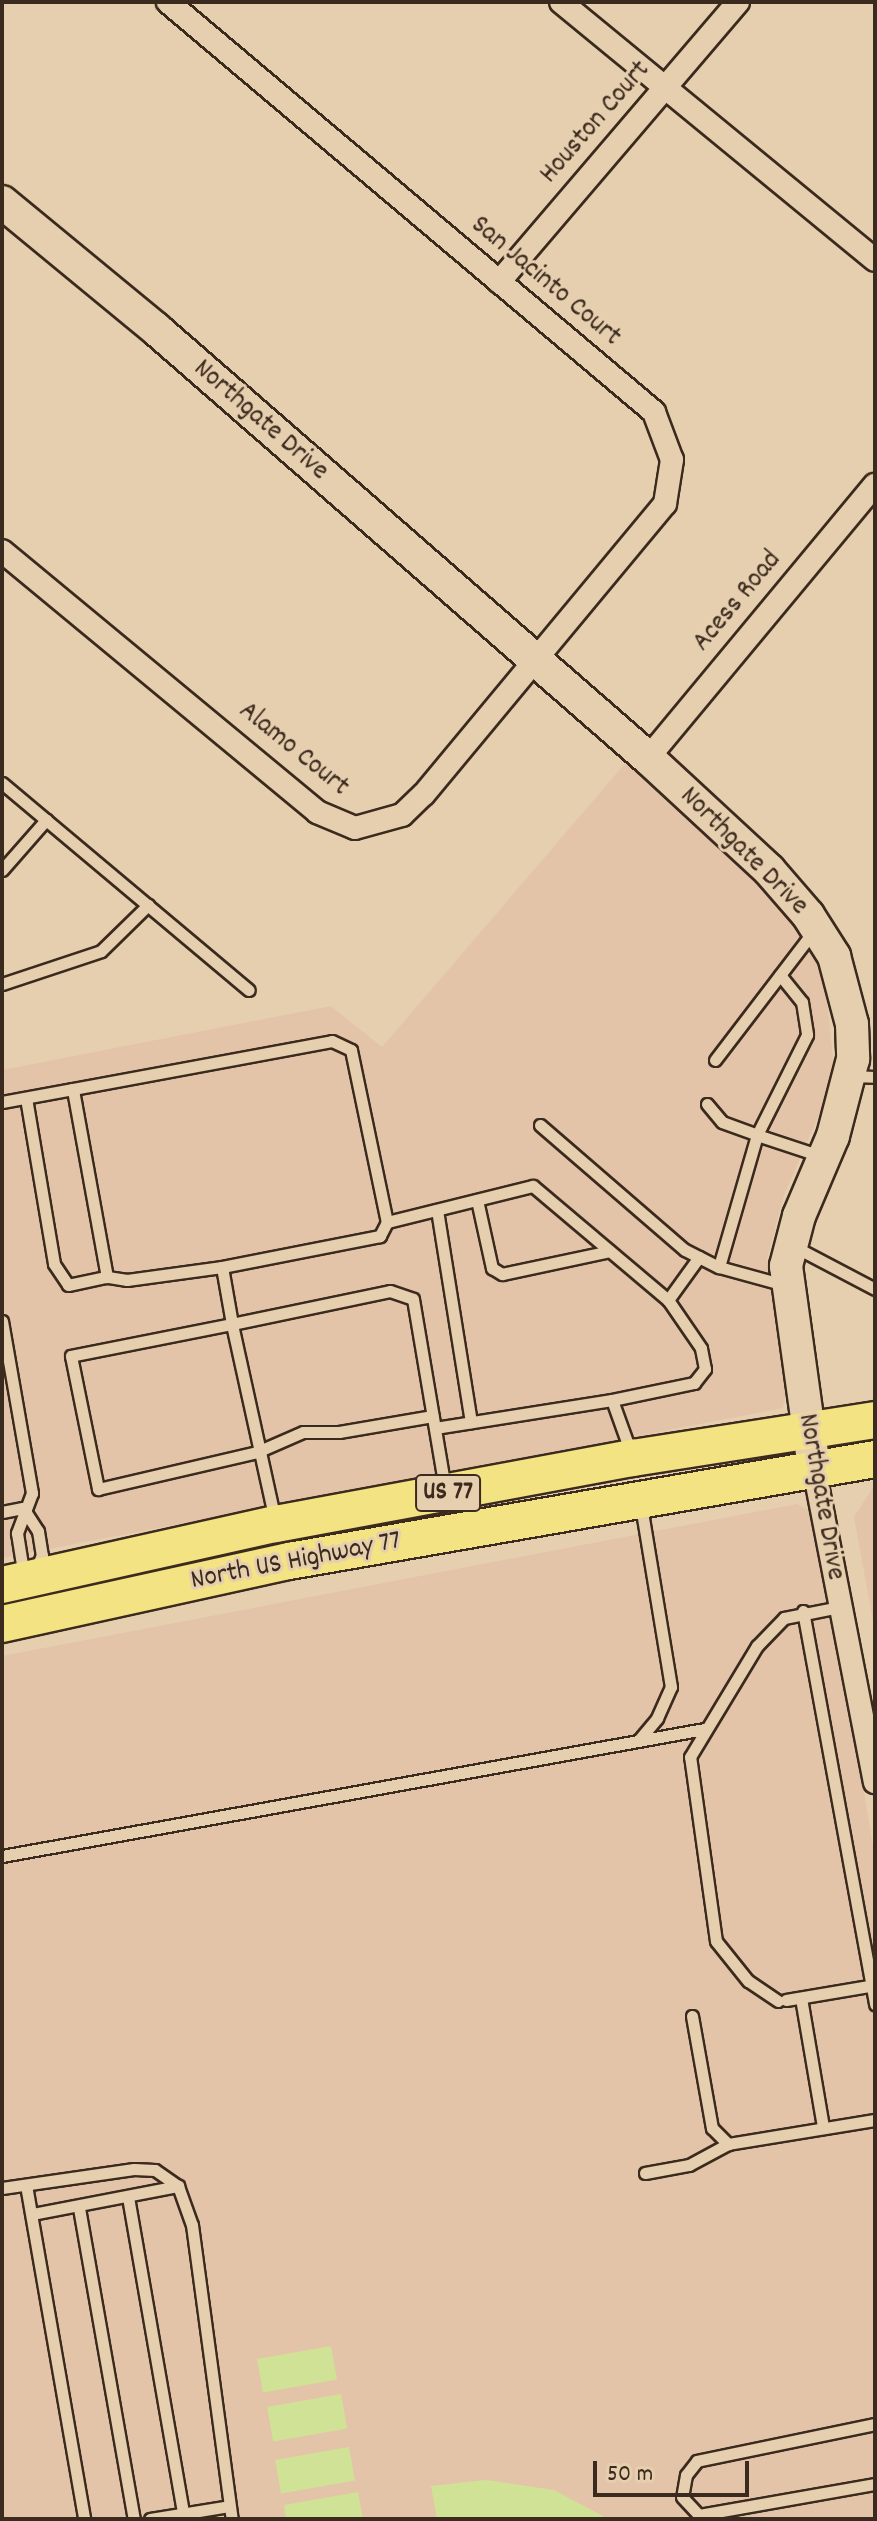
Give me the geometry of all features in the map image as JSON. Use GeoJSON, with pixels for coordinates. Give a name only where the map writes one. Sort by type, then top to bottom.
{"type":"FeatureCollection","features":[{"type":"Feature","properties":{"kind":"main road","name":"North US Highway 77"},"geometry":{"type":"LineString","coordinates":[[24,1579],[276,1524],[633,1458],[875,1420]]}},
{"type":"Feature","properties":{"kind":"main road","name":"North US Highway 77"},"geometry":{"type":"LineString","coordinates":[[2,1624],[289,1561],[640,1497],[875,1459]]}},
{"type":"Feature","properties":{"kind":"street","name":"San Jacinto Court"},"geometry":{"type":"LineString","coordinates":[[168,2],[654,412],[672,460],[665,504],[657,519],[535,663]]}},
{"type":"Feature","properties":{"kind":"street"},"geometry":{"type":"LineString","coordinates":[[561,2],[875,260]]}},
{"type":"Feature","properties":{"kind":"street","name":"Houston Court"},"geometry":{"type":"LineString","coordinates":[[499,282],[738,2]]}},
{"type":"Feature","properties":{"kind":"street","name":"Northgate Drive"},"geometry":{"type":"LineString","coordinates":[[2,202],[156,329],[535,663],[648,758],[769,870],[816,928],[834,956],[863,1023],[862,1077],[824,1157],[791,1245],[785,1285],[839,1607],[874,1770]]}},
{"type":"Feature","properties":{"kind":"street","name":"Acess Road"},"geometry":{"type":"LineString","coordinates":[[648,758],[875,485]]}},
{"type":"Feature","properties":{"kind":"street","name":"Alamo Court"},"geometry":{"type":"LineString","coordinates":[[2,551],[317,812],[355,828],[402,815],[535,663]]}},
{"type":"Feature","properties":{"kind":"lane"},"geometry":{"type":"LineString","coordinates":[[2,783],[249,990]]}},
{"type":"Feature","properties":{"kind":"lane"},"geometry":{"type":"LineString","coordinates":[[2,870],[46,820]]}},
{"type":"Feature","properties":{"kind":"lane"},"geometry":{"type":"LineString","coordinates":[[2,984],[101,951],[148,905]]}},
{"type":"Feature","properties":{"kind":"lane"},"geometry":{"type":"LineString","coordinates":[[715,1060],[816,928]]}},
{"type":"Feature","properties":{"kind":"lane"},"geometry":{"type":"LineString","coordinates":[[719,1267],[757,1135],[807,1035],[802,1002],[780,975]]}},
{"type":"Feature","properties":{"kind":"lane"},"geometry":{"type":"LineString","coordinates":[[2,1102],[332,1041],[351,1050],[387,1222],[380,1236],[222,1267],[127,1280],[107,1277],[68,1285],[54,1264],[26,1098]]}},
{"type":"Feature","properties":{"kind":"lane"},"geometry":{"type":"LineString","coordinates":[[73,1089],[107,1277]]}},
{"type":"Feature","properties":{"kind":"lane"},"geometry":{"type":"LineString","coordinates":[[707,1104],[722,1122],[824,1157]]}},
{"type":"Feature","properties":{"kind":"lane"},"geometry":{"type":"LineString","coordinates":[[540,1125],[699,1257],[719,1267],[785,1285]]}},
{"type":"Feature","properties":{"kind":"lane"},"geometry":{"type":"LineString","coordinates":[[387,1222],[533,1186],[668,1300],[701,1348],[705,1369],[694,1383],[612,1400],[471,1422],[434,1422],[339,1432],[303,1432],[257,1452],[98,1489],[71,1356],[390,1291],[413,1299],[434,1422],[445,1494]]}},
{"type":"Feature","properties":{"kind":"lane"},"geometry":{"type":"LineString","coordinates":[[477,1200],[492,1268],[502,1274],[610,1251]]}},
{"type":"Feature","properties":{"kind":"lane"},"geometry":{"type":"LineString","coordinates":[[437,1210],[471,1422]]}},
{"type":"Feature","properties":{"kind":"lane"},"geometry":{"type":"LineString","coordinates":[[791,1245],[875,1289]]}},
{"type":"Feature","properties":{"kind":"lane"},"geometry":{"type":"LineString","coordinates":[[668,1300],[699,1257]]}},
{"type":"Feature","properties":{"kind":"lane"},"geometry":{"type":"LineString","coordinates":[[222,1267],[257,1452],[276,1524]]}},
{"type":"Feature","properties":{"kind":"lane"},"geometry":{"type":"LineString","coordinates":[[2,1321],[32,1493],[23,1508],[17,1533],[24,1579]]}},
{"type":"Feature","properties":{"kind":"lane"},"geometry":{"type":"LineString","coordinates":[[612,1400],[633,1458]]}},
{"type":"Feature","properties":{"kind":"lane"},"geometry":{"type":"LineString","coordinates":[[638,1741],[657,1718],[671,1687],[640,1497]]}},
{"type":"Feature","properties":{"kind":"lane"},"geometry":{"type":"LineString","coordinates":[[2,1512],[23,1508]]}},
{"type":"Feature","properties":{"kind":"lane"},"geometry":{"type":"LineString","coordinates":[[23,1508],[38,1531],[42,1555],[24,1579]]}},
{"type":"Feature","properties":{"kind":"lane"},"geometry":{"type":"LineString","coordinates":[[839,1607],[803,1611],[784,1618],[757,1646],[704,1729],[690,1757],[716,1941],[748,1981],[782,2001],[874,1985]]}},
{"type":"Feature","properties":{"kind":"lane"},"geometry":{"type":"LineString","coordinates":[[803,1611],[874,1985],[875,2004]]}},
{"type":"Feature","properties":{"kind":"lane"},"geometry":{"type":"LineString","coordinates":[[2,1856],[704,1729]]}},
{"type":"Feature","properties":{"kind":"lane"},"geometry":{"type":"LineString","coordinates":[[801,1998],[823,2127]]}},
{"type":"Feature","properties":{"kind":"lane"},"geometry":{"type":"LineString","coordinates":[[692,2016],[712,2128],[728,2144]]}},
{"type":"Feature","properties":{"kind":"lane"},"geometry":{"type":"LineString","coordinates":[[645,2173],[689,2165],[728,2144],[875,2120]]}},
{"type":"Feature","properties":{"kind":"lane"},"geometry":{"type":"LineString","coordinates":[[2,2188],[134,2169],[155,2170],[178,2186],[194,2238],[232,2519]]}},
{"type":"Feature","properties":{"kind":"lane"},"geometry":{"type":"LineString","coordinates":[[26,2185],[84,2519]]}},
{"type":"Feature","properties":{"kind":"lane"},"geometry":{"type":"LineString","coordinates":[[32,2214],[79,2208],[178,2186]]}},
{"type":"Feature","properties":{"kind":"lane"},"geometry":{"type":"LineString","coordinates":[[128,2197],[184,2516]]}},
{"type":"Feature","properties":{"kind":"lane"},"geometry":{"type":"LineString","coordinates":[[79,2208],[134,2519]]}},
{"type":"Feature","properties":{"kind":"lane"},"geometry":{"type":"LineString","coordinates":[[875,2424],[697,2461],[686,2475],[682,2497],[690,2509],[699,2515],[737,2514],[875,2484]]}},
{"type":"Feature","properties":{"kind":"lane"},"geometry":{"type":"LineString","coordinates":[[150,2519],[184,2516],[229,2506]]}},
{"type":"Feature","properties":{"kind":"shaded area"},"geometry":{"type":"Polygon","coordinates":[[[628,760],[790,907],[813,950],[826,990],[835,1078],[784,1195],[767,1259],[786,1394],[783,1408],[2,1558],[2,1070],[331,1006],[382,1047],[628,760]]]}},
{"type":"Feature","properties":{"kind":"shaded area"},"geometry":{"type":"Polygon","coordinates":[[[875,1484],[875,1632],[854,1517],[875,1484]]]}},
{"type":"Feature","properties":{"kind":"shaded area"},"geometry":{"type":"Polygon","coordinates":[[[797,1504],[816,1514],[822,1536],[875,1858],[875,2519],[4,2519],[2,1656],[797,1504]]]}},
{"type":"Feature","properties":{"kind":"green space"},"geometry":{"type":"Polygon","coordinates":[[[331,2346],[337,2379],[263,2393],[257,2359],[331,2346]]]}},
{"type":"Feature","properties":{"kind":"green space"},"geometry":{"type":"Polygon","coordinates":[[[341,2394],[347,2428],[273,2441],[267,2407],[341,2394]]]}},
{"type":"Feature","properties":{"kind":"green space"},"geometry":{"type":"Polygon","coordinates":[[[349,2447],[355,2480],[281,2494],[275,2460],[349,2447]]]}},
{"type":"Feature","properties":{"kind":"green space"},"geometry":{"type":"Polygon","coordinates":[[[486,2480],[554,2490],[608,2519],[437,2519],[431,2486],[486,2480]]]}},
{"type":"Feature","properties":{"kind":"green space"},"geometry":{"type":"Polygon","coordinates":[[[358,2492],[363,2519],[286,2519],[284,2505],[358,2492]]]}}]}
